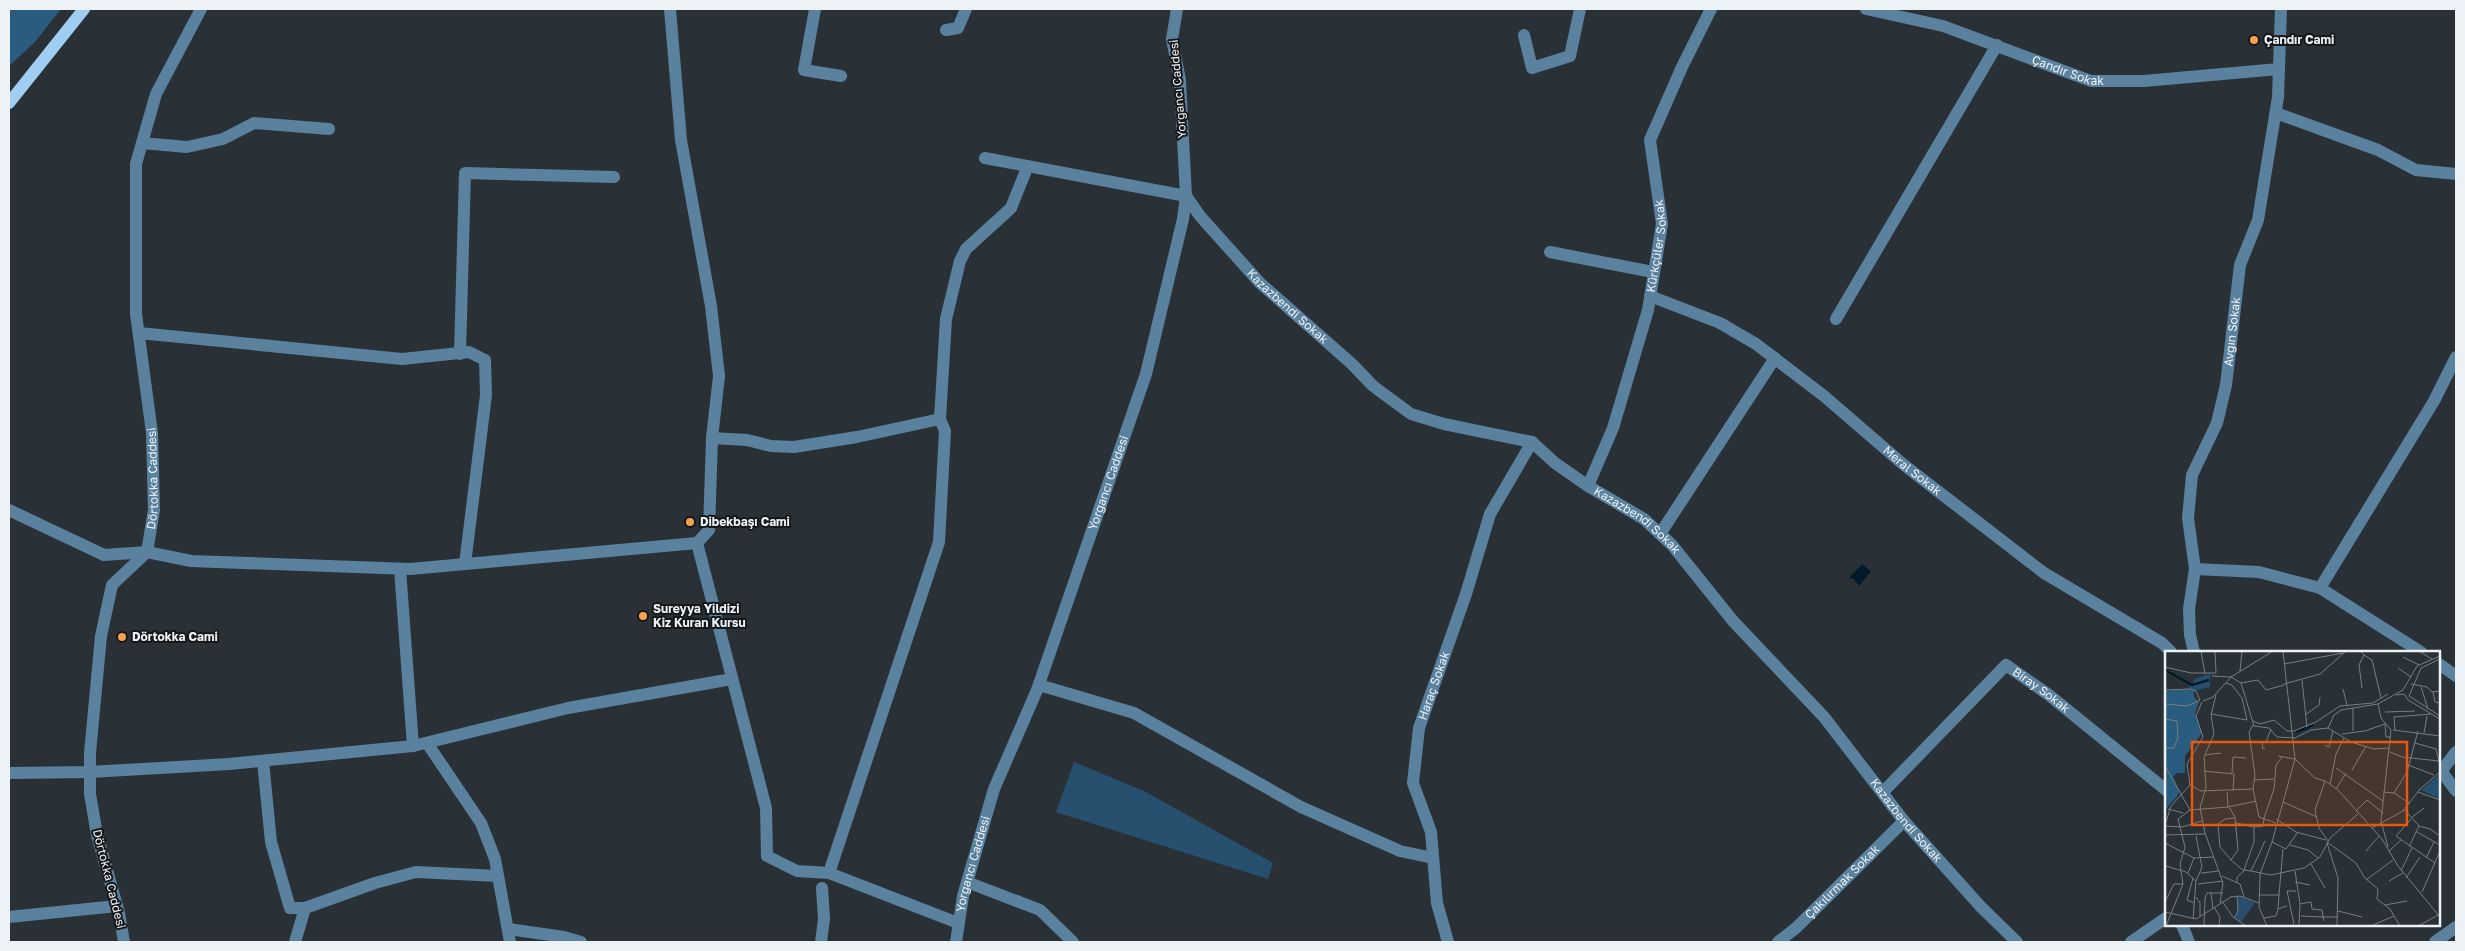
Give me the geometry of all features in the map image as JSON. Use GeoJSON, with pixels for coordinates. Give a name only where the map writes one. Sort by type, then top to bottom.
{"type":"FeatureCollection","features":[{"type":"Feature","properties":{"kind":"main road"},"geometry":{"type":"LineString","coordinates":[[9,93],[77,9]]}},
{"type":"Feature","properties":{"kind":"main road"},"geometry":{"type":"LineString","coordinates":[[9,103],[84,9]]}},
{"type":"Feature","properties":{"kind":"street","name":"Dörtokka Caddesi"},"geometry":{"type":"LineString","coordinates":[[124,942],[117,906],[97,835],[90,772],[90,753],[101,636],[112,585],[147,552],[154,510],[152,433],[136,314],[136,164],[156,94],[201,9]]}},
{"type":"Feature","properties":{"kind":"street"},"geometry":{"type":"LineString","coordinates":[[9,510],[104,555],[147,552],[191,561],[400,569],[697,543],[709,530],[712,438],[719,376],[711,306],[681,140],[670,9]]}},
{"type":"Feature","properties":{"kind":"street"},"geometry":{"type":"LineString","coordinates":[[816,9],[804,70],[840,76]]}},
{"type":"Feature","properties":{"kind":"street"},"geometry":{"type":"LineString","coordinates":[[946,30],[958,28],[966,9]]}},
{"type":"Feature","properties":{"kind":"street","name":"Yorgancı Caddesi"},"geometry":{"type":"LineString","coordinates":[[956,942],[967,882],[994,789],[1039,685],[1146,374],[1184,219],[1186,196],[1180,80],[1172,40],[1177,9]]}},
{"type":"Feature","properties":{"kind":"street"},"geometry":{"type":"LineString","coordinates":[[1524,35],[1532,68],[1570,56],[1580,9]]}},
{"type":"Feature","properties":{"kind":"street","name":"Kürkçüler Sokak"},"geometry":{"type":"LineString","coordinates":[[1588,486],[1613,428],[1648,310],[1662,224],[1650,140],[1682,67],[1712,9]]}},
{"type":"Feature","properties":{"kind":"street","name":"Çandır Sokak"},"geometry":{"type":"LineString","coordinates":[[1866,9],[1943,26],[2091,81],[2144,81],[2279,70]]}},
{"type":"Feature","properties":{"kind":"street","name":"Avgın Sokak"},"geometry":{"type":"LineString","coordinates":[[2194,651],[2190,635],[2189,609],[2195,570],[2188,518],[2192,475],[2217,423],[2226,385],[2240,265],[2258,220],[2276,113],[2281,9]]}},
{"type":"Feature","properties":{"kind":"street"},"geometry":{"type":"LineString","coordinates":[[1836,319],[1997,46]]}},
{"type":"Feature","properties":{"kind":"street"},"geometry":{"type":"LineString","coordinates":[[2276,113],[2378,150],[2416,170],[2456,174]]}},
{"type":"Feature","properties":{"kind":"street"},"geometry":{"type":"LineString","coordinates":[[142,143],[187,147],[223,139],[254,123],[329,129]]}},
{"type":"Feature","properties":{"kind":"street"},"geometry":{"type":"LineString","coordinates":[[985,158],[1028,168],[1186,196]]}},
{"type":"Feature","properties":{"kind":"street"},"geometry":{"type":"LineString","coordinates":[[829,874],[938,542],[945,431],[940,419],[946,319],[960,261],[966,249],[1011,208],[1028,168]]}},
{"type":"Feature","properties":{"kind":"street"},"geometry":{"type":"LineString","coordinates":[[460,354],[466,172],[614,177]]}},
{"type":"Feature","properties":{"kind":"street","name":"Kazazbendi Sokak"},"geometry":{"type":"LineString","coordinates":[[1186,196],[1200,216],[1260,283],[1352,364],[1373,386],[1410,414],[1444,424],[1532,442],[1555,463],[1588,486],[1644,518],[1672,545],[1733,620],[1824,717],[1904,821],[1981,907],[2017,942]]}},
{"type":"Feature","properties":{"kind":"street"},"geometry":{"type":"LineString","coordinates":[[1550,252],[1653,272]]}},
{"type":"Feature","properties":{"kind":"street","name":"Meral Sokak"},"geometry":{"type":"LineString","coordinates":[[1650,296],[1720,323],[1775,358],[1824,396],[1904,465],[2044,574],[2162,643],[2169,651]]}},
{"type":"Feature","properties":{"kind":"street"},"geometry":{"type":"LineString","coordinates":[[139,333],[402,359],[469,352],[485,360],[486,395],[465,564]]}},
{"type":"Feature","properties":{"kind":"street"},"geometry":{"type":"LineString","coordinates":[[2320,588],[2434,401],[2456,356]]}},
{"type":"Feature","properties":{"kind":"street"},"geometry":{"type":"LineString","coordinates":[[1660,534],[1775,358]]}},
{"type":"Feature","properties":{"kind":"street"},"geometry":{"type":"LineString","coordinates":[[712,438],[747,440],[772,446],[794,447],[857,438],[940,419]]}},
{"type":"Feature","properties":{"kind":"street","name":"Haraç Sokak"},"geometry":{"type":"LineString","coordinates":[[1448,942],[1437,903],[1431,832],[1413,783],[1419,728],[1466,594],[1490,514],[1532,442]]}},
{"type":"Feature","properties":{"kind":"street"},"geometry":{"type":"LineString","coordinates":[[697,543],[766,808],[767,856],[797,870],[829,874],[958,923]]}},
{"type":"Feature","properties":{"kind":"street"},"geometry":{"type":"LineString","coordinates":[[400,569],[413,746]]}},
{"type":"Feature","properties":{"kind":"street"},"geometry":{"type":"LineString","coordinates":[[2195,570],[2259,572],[2320,588],[2418,651]]}},
{"type":"Feature","properties":{"kind":"street","name":"Biray Sokak"},"geometry":{"type":"LineString","coordinates":[[1883,792],[2006,665],[2049,695],[2165,789]]}},
{"type":"Feature","properties":{"kind":"street"},"geometry":{"type":"LineString","coordinates":[[2440,665],[2456,676]]}},
{"type":"Feature","properties":{"kind":"street"},"geometry":{"type":"LineString","coordinates":[[9,773],[90,772],[263,761],[413,746],[568,708],[732,679]]}},
{"type":"Feature","properties":{"kind":"street"},"geometry":{"type":"LineString","coordinates":[[1039,685],[1134,713],[1301,807],[1400,851],[1433,858]]}},
{"type":"Feature","properties":{"kind":"street"},"geometry":{"type":"LineString","coordinates":[[427,743],[481,824],[495,859],[510,942]]}},
{"type":"Feature","properties":{"kind":"street"},"geometry":{"type":"LineString","coordinates":[[2456,752],[2440,773],[2456,791]]}},
{"type":"Feature","properties":{"kind":"street"},"geometry":{"type":"LineString","coordinates":[[263,761],[272,842],[290,908],[305,908],[375,883],[416,872],[498,876]]}},
{"type":"Feature","properties":{"kind":"street","name":"Çakılırmak Sokak"},"geometry":{"type":"LineString","coordinates":[[1778,942],[1796,928],[1904,821]]}},
{"type":"Feature","properties":{"kind":"street"},"geometry":{"type":"LineString","coordinates":[[967,882],[1040,910],[1073,942]]}},
{"type":"Feature","properties":{"kind":"street"},"geometry":{"type":"LineString","coordinates":[[821,942],[824,919],[822,888]]}},
{"type":"Feature","properties":{"kind":"street"},"geometry":{"type":"LineString","coordinates":[[9,917],[117,906]]}},
{"type":"Feature","properties":{"kind":"street"},"geometry":{"type":"LineString","coordinates":[[295,942],[305,908]]}},
{"type":"Feature","properties":{"kind":"street"},"geometry":{"type":"LineString","coordinates":[[2130,942],[2165,919]]}},
{"type":"Feature","properties":{"kind":"street"},"geometry":{"type":"LineString","coordinates":[[2182,926],[2189,942]]}},
{"type":"Feature","properties":{"kind":"street"},"geometry":{"type":"LineString","coordinates":[[2435,942],[2456,927]]}},
{"type":"Feature","properties":{"kind":"street"},"geometry":{"type":"LineString","coordinates":[[508,929],[564,937],[581,942]]}},
{"type":"Feature","properties":{"kind":"shaded area"},"geometry":{"type":"Polygon","coordinates":[[[9,9],[61,9],[35,42],[9,66],[9,9]]]}},
{"type":"Feature","properties":{"kind":"shaded area"},"geometry":{"type":"Polygon","coordinates":[[[1862,564],[1871,571],[1859,586],[1854,579],[1849,578],[1862,564]]]}},
{"type":"Feature","properties":{"kind":"shaded area"},"geometry":{"type":"Polygon","coordinates":[[[1074,762],[1144,791],[1273,863],[1268,879],[1056,812],[1074,762]]]}},
{"type":"Feature","properties":{"kind":"place","name":"Çandır Cami"},"geometry":{"type":"Point","coordinates":[2254,40]}},
{"type":"Feature","properties":{"kind":"place","name":"Dibekbaşı Cami"},"geometry":{"type":"Point","coordinates":[690,522]}},
{"type":"Feature","properties":{"kind":"place","name":"Sureyya Yildizi Kiz Kuran Kursu"},"geometry":{"type":"Point","coordinates":[643,616]}},
{"type":"Feature","properties":{"kind":"place","name":"Dörtokka Cami"},"geometry":{"type":"Point","coordinates":[122,637]}}]}
